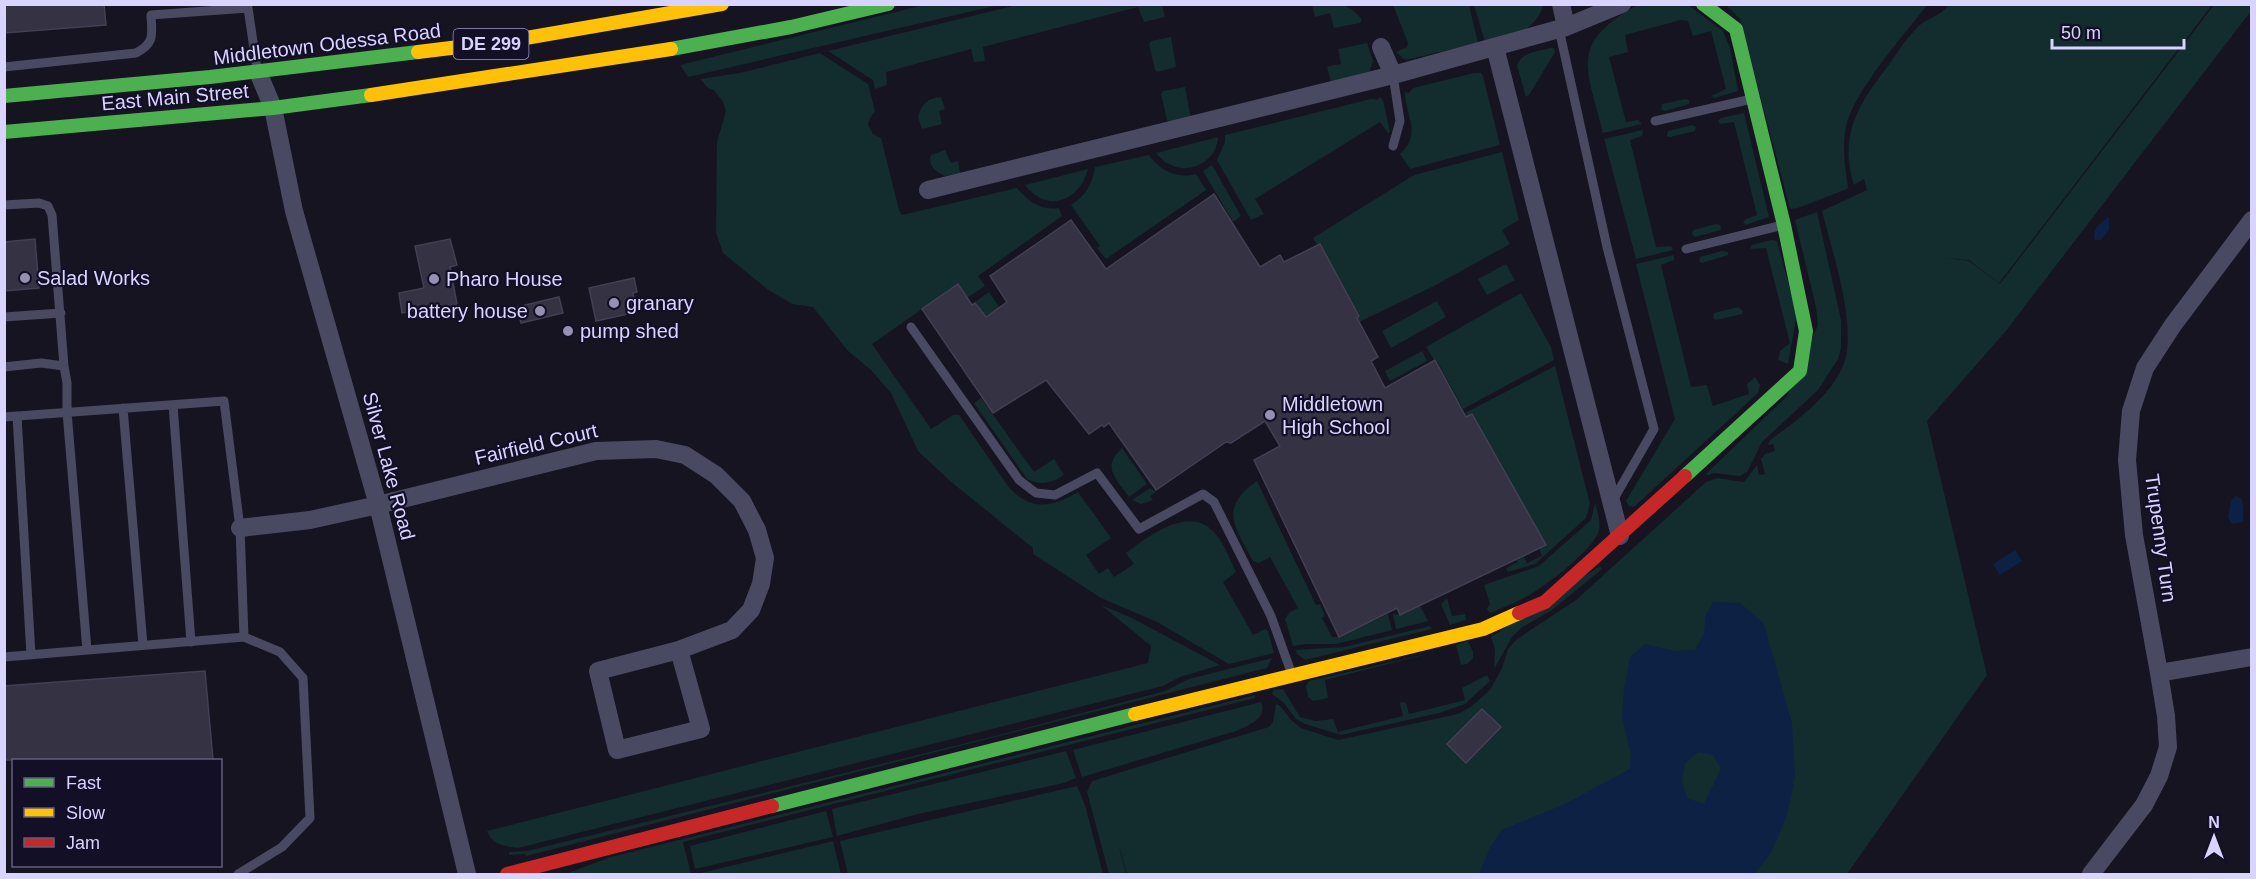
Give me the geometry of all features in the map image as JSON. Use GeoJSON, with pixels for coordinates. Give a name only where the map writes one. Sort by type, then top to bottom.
{"type":"FeatureCollection","features":[{"type":"Feature","properties":{"kind":"street","name":"Middletown Odessa Road"},"geometry":{"type":"LineString","coordinates":[[4,96],[258,72],[508,41],[722,4]]}},
{"type":"Feature","properties":{"kind":"street","name":"East Main Street"},"geometry":{"type":"LineString","coordinates":[[4,132],[273,108],[532,72],[791,27],[888,4]]}},
{"type":"Feature","properties":{"kind":"street"},"geometry":{"type":"LineString","coordinates":[[1561,4],[1563,28]]}},
{"type":"Feature","properties":{"kind":"street"},"geometry":{"type":"LineString","coordinates":[[928,190],[1393,75],[1563,28],[1622,4]]}},
{"type":"Feature","properties":{"kind":"street"},"geometry":{"type":"LineString","coordinates":[[507,874],[1291,674],[1489,627],[1545,602],[1800,371],[1806,331],[1784,225],[1736,29],[1703,4]]}},
{"type":"Feature","properties":{"kind":"street"},"geometry":{"type":"LineString","coordinates":[[1381,47],[1393,75]]}},
{"type":"Feature","properties":{"kind":"street"},"geometry":{"type":"LineString","coordinates":[[1495,47],[1620,536]]}},
{"type":"Feature","properties":{"kind":"street","name":"Silver Lake Road"},"geometry":{"type":"LineString","coordinates":[[258,72],[273,108],[294,211],[378,505],[466,874]]}},
{"type":"Feature","properties":{"kind":"street","name":"Trupenny Turn"},"geometry":{"type":"LineString","coordinates":[[2091,874],[2144,805],[2159,776],[2168,747],[2166,716],[2134,535],[2127,460],[2131,411],[2145,368],[2173,324],[2252,220]]}},
{"type":"Feature","properties":{"kind":"street","name":"Fairfield Court"},"geometry":{"type":"LineString","coordinates":[[240,528],[310,520],[596,451],[656,449],[685,456],[716,475],[742,501],[757,530],[765,558],[760,584],[751,610],[732,630],[678,650],[598,671],[617,750],[701,729],[678,650]]}},
{"type":"Feature","properties":{"kind":"street"},"geometry":{"type":"LineString","coordinates":[[2159,673],[2252,657]]}},
{"type":"Feature","properties":{"kind":"lane"},"geometry":{"type":"LineString","coordinates":[[4,67],[136,53],[147,47],[152,38],[151,15],[248,8],[258,72]]}},
{"type":"Feature","properties":{"kind":"lane"},"geometry":{"type":"LineString","coordinates":[[1563,28],[1607,247],[1654,429],[1611,503]]}},
{"type":"Feature","properties":{"kind":"lane"},"geometry":{"type":"LineString","coordinates":[[1393,75],[1400,121],[1393,146]]}},
{"type":"Feature","properties":{"kind":"lane"},"geometry":{"type":"LineString","coordinates":[[1655,121],[1753,99]]}},
{"type":"Feature","properties":{"kind":"lane"},"geometry":{"type":"LineString","coordinates":[[4,205],[39,203],[48,206],[54,225],[87,650]]}},
{"type":"Feature","properties":{"kind":"lane"},"geometry":{"type":"LineString","coordinates":[[1686,249],[1784,225]]}},
{"type":"Feature","properties":{"kind":"lane"},"geometry":{"type":"LineString","coordinates":[[4,317],[61,313]]}},
{"type":"Feature","properties":{"kind":"lane"},"geometry":{"type":"LineString","coordinates":[[911,327],[1019,480],[1036,493],[1055,495],[1096,473],[1139,529],[1203,494],[1214,502],[1271,616],[1291,674]]}},
{"type":"Feature","properties":{"kind":"lane"},"geometry":{"type":"LineString","coordinates":[[4,367],[41,363],[64,366]]}},
{"type":"Feature","properties":{"kind":"lane"},"geometry":{"type":"LineString","coordinates":[[4,417],[224,401],[240,528],[244,637]]}},
{"type":"Feature","properties":{"kind":"lane"},"geometry":{"type":"LineString","coordinates":[[173,405],[191,642]]}},
{"type":"Feature","properties":{"kind":"lane"},"geometry":{"type":"LineString","coordinates":[[123,408],[143,645]]}},
{"type":"Feature","properties":{"kind":"lane"},"geometry":{"type":"LineString","coordinates":[[17,416],[31,655]]}},
{"type":"Feature","properties":{"kind":"lane"},"geometry":{"type":"LineString","coordinates":[[4,657],[244,637],[280,652],[303,678],[310,818],[282,847],[238,874]]}},
{"type":"Feature","properties":{"kind":"green space"},"geometry":{"type":"Polygon","coordinates":[[[1021,4],[1162,5],[1165,17],[1144,22],[1138,7],[983,47],[985,61],[974,62],[971,49],[886,72],[887,85],[875,89],[873,80],[828,51],[1021,4]]]}},
{"type":"Feature","properties":{"kind":"green space"},"geometry":{"type":"Polygon","coordinates":[[[1544,4],[1539,15],[1527,28],[1513,35],[1485,42],[1474,5],[1544,4]]]}},
{"type":"Feature","properties":{"kind":"green space"},"geometry":{"type":"Polygon","coordinates":[[[924,5],[999,5],[688,77],[680,65],[924,5]]]}},
{"type":"Feature","properties":{"kind":"green space"},"geometry":{"type":"Polygon","coordinates":[[[1312,5],[1346,6],[1362,20],[1360,23],[1334,28],[1330,13],[1315,17],[1312,5]]]}},
{"type":"Feature","properties":{"kind":"green space"},"geometry":{"type":"Polygon","coordinates":[[[1393,5],[1469,5],[1478,43],[1404,59],[1396,52],[1407,47],[1408,43],[1393,5]]]}},
{"type":"Feature","properties":{"kind":"green space"},"geometry":{"type":"Polygon","coordinates":[[[1637,5],[1688,5],[1723,31],[1730,48],[1738,91],[1714,98],[1711,96],[1726,89],[1711,31],[1693,36],[1688,21],[1681,20],[1625,35],[1628,52],[1609,57],[1626,122],[1638,120],[1642,124],[1603,133],[1592,91],[1588,59],[1600,32],[1637,5]]]}},
{"type":"Feature","properties":{"kind":"green space"},"geometry":{"type":"Polygon","coordinates":[[[1726,5],[1927,5],[1880,64],[1858,97],[1851,113],[1844,142],[1847,189],[1790,209],[1740,19],[1726,5]]]}},
{"type":"Feature","properties":{"kind":"green space"},"geometry":{"type":"Polygon","coordinates":[[[1949,5],[2212,5],[1999,283],[1969,260],[1947,258],[1969,261],[2000,284],[2214,5],[2251,5],[2251,11],[2005,332],[1927,421],[1987,675],[1847,874],[1127,874],[1118,843],[1126,874],[1109,874],[1087,792],[1092,781],[1269,727],[1273,722],[1276,704],[1301,728],[1338,740],[1458,714],[1472,706],[1490,690],[1502,668],[1508,649],[1517,639],[1576,600],[1706,482],[1717,478],[1744,482],[1757,465],[1759,475],[1765,474],[1761,459],[1765,454],[1775,451],[1773,444],[1768,445],[1770,440],[1816,404],[1826,393],[1842,369],[1846,356],[1848,340],[1845,303],[1822,211],[1867,190],[1864,179],[1854,185],[1850,167],[1848,151],[1854,121],[1868,93],[1908,38],[1920,25],[1949,5]]]}},
{"type":"Feature","properties":{"kind":"green space"},"geometry":{"type":"Polygon","coordinates":[[[1171,37],[1176,67],[1157,72],[1149,44],[1151,41],[1171,37]]]}},
{"type":"Feature","properties":{"kind":"green space"},"geometry":{"type":"Polygon","coordinates":[[[1367,43],[1373,61],[1369,73],[1331,82],[1327,68],[1341,64],[1338,49],[1367,43]]]}},
{"type":"Feature","properties":{"kind":"green space"},"geometry":{"type":"Polygon","coordinates":[[[1554,48],[1555,52],[1526,97],[1517,66],[1519,61],[1526,55],[1554,48]]]}},
{"type":"Feature","properties":{"kind":"green space"},"geometry":{"type":"Polygon","coordinates":[[[820,53],[868,84],[875,111],[868,125],[873,134],[881,138],[902,215],[1017,188],[1035,204],[1052,209],[1059,208],[1062,216],[978,276],[985,286],[967,298],[958,284],[872,344],[931,429],[953,415],[959,415],[1008,486],[1024,500],[1050,504],[1078,492],[1111,538],[1086,555],[1099,574],[1108,568],[1114,577],[1134,564],[1126,553],[1168,526],[1192,521],[1203,524],[1220,540],[1236,572],[1223,582],[1253,635],[1265,629],[1268,631],[1274,653],[1229,664],[1157,622],[1101,598],[1033,554],[1033,548],[950,481],[918,451],[891,393],[871,370],[848,351],[813,307],[792,304],[767,289],[723,253],[716,233],[717,142],[726,111],[723,102],[714,90],[708,88],[700,79],[740,73],[820,53]]]}},
{"type":"Feature","properties":{"kind":"green space"},"geometry":{"type":"Polygon","coordinates":[[[1481,73],[1483,76],[1500,145],[1410,169],[1400,154],[1407,146],[1412,131],[1405,92],[1409,93],[1413,88],[1481,73]]]}},
{"type":"Feature","properties":{"kind":"green space"},"geometry":{"type":"Polygon","coordinates":[[[1185,87],[1191,119],[1170,122],[1167,120],[1161,94],[1163,91],[1185,87]]]}},
{"type":"Feature","properties":{"kind":"green space"},"geometry":{"type":"Polygon","coordinates":[[[941,97],[945,109],[939,111],[942,124],[922,129],[918,117],[921,109],[929,100],[941,97]]]}},
{"type":"Feature","properties":{"kind":"green space"},"geometry":{"type":"Polygon","coordinates":[[[1380,97],[1383,100],[1390,132],[1388,133],[1380,122],[1255,199],[1264,214],[1251,220],[1217,160],[1225,142],[1225,135],[1371,99],[1377,100],[1380,97]]]}},
{"type":"Feature","properties":{"kind":"green space"},"geometry":{"type":"Polygon","coordinates":[[[1686,99],[1690,101],[1689,104],[1665,111],[1661,109],[1662,104],[1686,99]]]}},
{"type":"Feature","properties":{"kind":"green space"},"geometry":{"type":"Polygon","coordinates":[[[1744,113],[1769,217],[1745,225],[1743,222],[1746,219],[1757,215],[1734,122],[1720,124],[1718,121],[1721,118],[1744,113]]]}},
{"type":"Feature","properties":{"kind":"green space"},"geometry":{"type":"Polygon","coordinates":[[[1692,125],[1696,127],[1695,131],[1667,136],[1668,131],[1692,125]]]}},
{"type":"Feature","properties":{"kind":"green space"},"geometry":{"type":"Polygon","coordinates":[[[1643,130],[1642,136],[1630,140],[1656,247],[1671,246],[1673,250],[1636,259],[1604,139],[1643,130]]]}},
{"type":"Feature","properties":{"kind":"green space"},"geometry":{"type":"Polygon","coordinates":[[[1218,137],[1217,145],[1208,159],[1195,167],[1179,168],[1167,163],[1156,153],[1218,137]]]}},
{"type":"Feature","properties":{"kind":"green space"},"geometry":{"type":"Polygon","coordinates":[[[945,150],[951,163],[958,161],[960,173],[945,176],[931,165],[931,155],[945,150]]]}},
{"type":"Feature","properties":{"kind":"green space"},"geometry":{"type":"Polygon","coordinates":[[[1502,152],[1519,220],[1502,230],[1510,244],[1434,286],[1359,322],[1357,318],[1360,316],[1320,244],[1317,245],[1313,238],[1414,175],[1502,152]]]}},
{"type":"Feature","properties":{"kind":"green space"},"geometry":{"type":"Polygon","coordinates":[[[1149,155],[1153,161],[1170,172],[1182,175],[1196,174],[1206,190],[1106,259],[1097,248],[1100,246],[1071,205],[1088,189],[1095,167],[1149,155]]]}},
{"type":"Feature","properties":{"kind":"green space"},"geometry":{"type":"Polygon","coordinates":[[[1212,165],[1241,216],[1233,222],[1203,171],[1212,165]]]}},
{"type":"Feature","properties":{"kind":"green space"},"geometry":{"type":"Polygon","coordinates":[[[1088,169],[1078,189],[1062,200],[1043,199],[1025,185],[1088,169]]]}},
{"type":"Feature","properties":{"kind":"green space"},"geometry":{"type":"Polygon","coordinates":[[[1817,212],[1841,320],[1841,348],[1838,359],[1818,390],[1762,442],[1747,472],[1740,476],[1706,474],[1787,396],[1818,325],[1816,307],[1795,220],[1817,212]]]}},
{"type":"Feature","properties":{"kind":"green space"},"geometry":{"type":"Polygon","coordinates":[[[1720,225],[1721,230],[1695,237],[1692,234],[1693,230],[1720,225]]]}},
{"type":"Feature","properties":{"kind":"green space"},"geometry":{"type":"Polygon","coordinates":[[[1771,240],[1777,241],[1797,314],[1788,364],[1778,360],[1780,351],[1790,343],[1766,248],[1750,249],[1752,245],[1771,240]]]}},
{"type":"Feature","properties":{"kind":"green space"},"geometry":{"type":"Polygon","coordinates":[[[1722,251],[1728,252],[1728,255],[1702,263],[1699,261],[1700,257],[1722,251]]]}},
{"type":"Feature","properties":{"kind":"green space"},"geometry":{"type":"Polygon","coordinates":[[[1674,255],[1674,260],[1661,265],[1691,387],[1706,385],[1713,406],[1749,394],[1747,384],[1755,377],[1760,385],[1758,393],[1634,507],[1629,506],[1626,501],[1675,419],[1636,264],[1674,255]]]}},
{"type":"Feature","properties":{"kind":"green space"},"geometry":{"type":"Polygon","coordinates":[[[1506,264],[1515,280],[1487,295],[1478,279],[1506,264]]]}},
{"type":"Feature","properties":{"kind":"green space"},"geometry":{"type":"Polygon","coordinates":[[[989,292],[1027,348],[1022,351],[994,311],[985,316],[975,302],[989,292]]]}},
{"type":"Feature","properties":{"kind":"green space"},"geometry":{"type":"Polygon","coordinates":[[[1521,293],[1551,347],[1554,360],[1463,409],[1436,359],[1434,360],[1426,347],[1521,293]]]}},
{"type":"Feature","properties":{"kind":"green space"},"geometry":{"type":"Polygon","coordinates":[[[1437,301],[1446,317],[1391,348],[1382,331],[1437,301]]]}},
{"type":"Feature","properties":{"kind":"green space"},"geometry":{"type":"Polygon","coordinates":[[[1738,307],[1743,311],[1742,314],[1716,320],[1713,318],[1714,313],[1738,307]]]}},
{"type":"Feature","properties":{"kind":"green space"},"geometry":{"type":"Polygon","coordinates":[[[1422,351],[1427,361],[1390,381],[1385,371],[1422,351]]]}},
{"type":"Feature","properties":{"kind":"green space"},"geometry":{"type":"Polygon","coordinates":[[[1555,366],[1590,504],[1586,518],[1535,564],[1508,572],[1506,568],[1518,562],[1517,560],[1524,557],[1527,563],[1542,556],[1539,549],[1545,545],[1472,413],[1467,416],[1465,413],[1555,366]]]}},
{"type":"Feature","properties":{"kind":"green space"},"geometry":{"type":"Polygon","coordinates":[[[981,398],[1034,472],[1054,459],[1064,475],[1046,483],[1027,479],[974,403],[981,398]]]}},
{"type":"Feature","properties":{"kind":"green space"},"geometry":{"type":"Polygon","coordinates":[[[1122,448],[1147,484],[1129,497],[1113,473],[1112,467],[1112,461],[1122,448]]]}},
{"type":"Feature","properties":{"kind":"green space"},"geometry":{"type":"Polygon","coordinates":[[[1257,481],[1316,605],[1320,604],[1325,616],[1322,618],[1332,637],[1339,637],[1388,614],[1392,630],[1336,644],[1293,646],[1285,619],[1289,613],[1298,608],[1270,557],[1259,563],[1253,561],[1236,528],[1234,509],[1237,500],[1257,481]]]}},
{"type":"Feature","properties":{"kind":"green space"},"geometry":{"type":"Polygon","coordinates":[[[1150,488],[1156,492],[1150,496],[1153,500],[1141,504],[1132,500],[1150,488]]]}},
{"type":"Feature","properties":{"kind":"green space"},"geometry":{"type":"Polygon","coordinates":[[[1595,503],[1599,530],[1588,547],[1567,568],[1543,586],[1520,600],[1490,613],[1487,608],[1490,604],[1484,585],[1539,566],[1591,520],[1595,503]]]}},
{"type":"Feature","properties":{"kind":"green space"},"geometry":{"type":"Polygon","coordinates":[[[1600,566],[1602,569],[1552,610],[1521,628],[1512,637],[1494,669],[1495,649],[1491,637],[1600,566]]]}},
{"type":"Feature","properties":{"kind":"green space"},"geometry":{"type":"Polygon","coordinates":[[[1447,598],[1452,616],[1465,614],[1466,620],[1450,625],[1441,604],[1447,598]]]}},
{"type":"Feature","properties":{"kind":"green space"},"geometry":{"type":"Polygon","coordinates":[[[1101,605],[1132,618],[1220,665],[1180,677],[1163,686],[518,848],[495,842],[487,831],[1148,663],[1151,646],[1101,605]]]}},
{"type":"Feature","properties":{"kind":"green space"},"geometry":{"type":"Polygon","coordinates":[[[1420,606],[1428,621],[1396,629],[1393,614],[1400,615],[1420,606]]]}},
{"type":"Feature","properties":{"kind":"green space"},"geometry":{"type":"Polygon","coordinates":[[[1430,626],[1432,629],[1305,660],[1297,654],[1296,650],[1344,647],[1430,626]]]}},
{"type":"Feature","properties":{"kind":"green space"},"geometry":{"type":"Polygon","coordinates":[[[1468,641],[1473,658],[1467,664],[1461,665],[1456,645],[1468,641]]]}},
{"type":"Feature","properties":{"kind":"green space"},"geometry":{"type":"Polygon","coordinates":[[[1439,651],[1325,680],[1328,698],[1313,701],[1308,697],[1306,686],[1309,681],[1439,651]]]}},
{"type":"Feature","properties":{"kind":"green space"},"geometry":{"type":"Polygon","coordinates":[[[1272,658],[1267,668],[526,856],[525,854],[509,855],[509,852],[527,851],[1003,734],[1165,691],[1189,679],[1272,658]]]}},
{"type":"Feature","properties":{"kind":"green space"},"geometry":{"type":"Polygon","coordinates":[[[1487,675],[1490,681],[1465,704],[1439,713],[1341,735],[1296,719],[1283,702],[1272,694],[1273,690],[1283,689],[1300,717],[1316,721],[1333,719],[1338,732],[1403,716],[1401,702],[1406,703],[1409,714],[1465,700],[1462,688],[1487,675]]]}},
{"type":"Feature","properties":{"kind":"green space"},"geometry":{"type":"Polygon","coordinates":[[[1255,695],[1255,698],[683,842],[691,874],[565,874],[611,857],[1255,695]]]}},
{"type":"Feature","properties":{"kind":"green space"},"geometry":{"type":"Polygon","coordinates":[[[1261,702],[1262,713],[1256,721],[1236,731],[1082,777],[1073,750],[1261,702]]]}},
{"type":"Feature","properties":{"kind":"green space"},"geometry":{"type":"Polygon","coordinates":[[[1066,751],[1076,778],[1064,783],[918,814],[837,836],[832,809],[1066,751]]]}},
{"type":"Feature","properties":{"kind":"green space"},"geometry":{"type":"Polygon","coordinates":[[[1077,786],[1085,805],[1103,874],[848,874],[840,841],[1077,786]]]}},
{"type":"Feature","properties":{"kind":"green space"},"geometry":{"type":"Polygon","coordinates":[[[826,811],[833,837],[695,869],[690,846],[826,811]]]}},
{"type":"Feature","properties":{"kind":"green space"},"geometry":{"type":"Polygon","coordinates":[[[833,841],[841,874],[697,874],[833,841]]]}},
{"type":"Feature","properties":{"kind":"water"},"geometry":{"type":"Polygon","coordinates":[[[2109,217],[2109,230],[2101,240],[2095,240],[2094,233],[2109,217]]]}},
{"type":"Feature","properties":{"kind":"water"},"geometry":{"type":"Polygon","coordinates":[[[2236,496],[2241,498],[2243,522],[2232,524],[2228,517],[2231,500],[2236,496]]]}},
{"type":"Feature","properties":{"kind":"water"},"geometry":{"type":"Polygon","coordinates":[[[2015,550],[2022,561],[2000,575],[1993,564],[2015,550]]]}},
{"type":"Feature","properties":{"kind":"water"},"geometry":{"type":"Polygon","coordinates":[[[1713,602],[1740,603],[1764,624],[1792,724],[1795,776],[1787,815],[1771,853],[1754,874],[1479,874],[1490,848],[1502,830],[1565,804],[1630,769],[1631,754],[1622,717],[1630,657],[1645,644],[1675,651],[1695,650],[1704,633],[1706,615],[1713,602]],[[1698,752],[1685,763],[1682,782],[1687,798],[1704,804],[1721,769],[1713,755],[1698,752]]]}},
{"type":"Feature","properties":{"kind":"building"},"geometry":{"type":"Polygon","coordinates":[[[4,4],[104,4],[106,25],[4,33],[4,4]]]}},
{"type":"Feature","properties":{"kind":"building","name":"Middletown High School"},"geometry":{"type":"Polygon","coordinates":[[[1214,194],[1260,267],[1280,255],[1284,262],[1320,244],[1359,316],[1357,318],[1378,357],[1371,361],[1385,388],[1435,360],[1466,417],[1472,414],[1546,545],[1400,615],[1397,608],[1339,637],[1254,460],[1280,446],[1265,421],[1231,443],[1226,442],[1156,490],[1109,423],[1089,434],[1046,380],[993,413],[922,309],[958,284],[972,305],[975,303],[986,317],[1007,302],[990,276],[1071,220],[1106,269],[1214,194]]]}},
{"type":"Feature","properties":{"kind":"building"},"geometry":{"type":"Polygon","coordinates":[[[35,239],[39,288],[4,291],[4,242],[35,239]]]}},
{"type":"Feature","properties":{"kind":"building","name":"Pharo House"},"geometry":{"type":"Polygon","coordinates":[[[450,239],[457,265],[450,267],[457,304],[402,313],[399,293],[424,288],[415,246],[450,239]]]}},
{"type":"Feature","properties":{"kind":"building","name":"granary"},"geometry":{"type":"Polygon","coordinates":[[[634,278],[637,292],[633,293],[637,312],[596,321],[589,288],[634,278]]]}},
{"type":"Feature","properties":{"kind":"building","name":"battery house"},"geometry":{"type":"Polygon","coordinates":[[[559,297],[563,313],[521,323],[517,307],[559,297]]]}},
{"type":"Feature","properties":{"kind":"building"},"geometry":{"type":"Polygon","coordinates":[[[205,671],[213,759],[4,760],[4,686],[205,671]]]}},
{"type":"Feature","properties":{"kind":"building"},"geometry":{"type":"Polygon","coordinates":[[[1482,709],[1501,727],[1466,763],[1447,744],[1482,709]]]}},
{"type":"Feature","properties":{"kind":"traffic: fast"},"geometry":{"type":"LineString","coordinates":[[671,49],[791,27],[888,4]]}},
{"type":"Feature","properties":{"kind":"traffic: fast"},"geometry":{"type":"LineString","coordinates":[[1685,476],[1800,371],[1806,331],[1784,225],[1736,29],[1703,4]]}},
{"type":"Feature","properties":{"kind":"traffic: fast"},"geometry":{"type":"LineString","coordinates":[[4,96],[210,77],[418,52]]}},
{"type":"Feature","properties":{"kind":"traffic: fast"},"geometry":{"type":"LineString","coordinates":[[4,132],[273,108],[371,95]]}},
{"type":"Feature","properties":{"kind":"traffic: fast"},"geometry":{"type":"LineString","coordinates":[[772,806],[1135,714]]}},
{"type":"Feature","properties":{"kind":"traffic: slow"},"geometry":{"type":"LineString","coordinates":[[418,52],[508,41],[722,4]]}},
{"type":"Feature","properties":{"kind":"traffic: slow"},"geometry":{"type":"LineString","coordinates":[[371,95],[671,49]]}},
{"type":"Feature","properties":{"kind":"traffic: slow"},"geometry":{"type":"LineString","coordinates":[[1135,714],[1483,629],[1519,613]]}},
{"type":"Feature","properties":{"kind":"traffic: jam"},"geometry":{"type":"LineString","coordinates":[[1519,613],[1545,602],[1685,476]]}},
{"type":"Feature","properties":{"kind":"traffic: jam"},"geometry":{"type":"LineString","coordinates":[[507,874],[772,806]]}},
{"type":"Feature","properties":{"kind":"place","name":"Salad Works"},"geometry":{"type":"Point","coordinates":[25,278]}},
{"type":"Feature","properties":{"kind":"place","name":"Pharo House"},"geometry":{"type":"Point","coordinates":[434,279]}},
{"type":"Feature","properties":{"kind":"place","name":"granary"},"geometry":{"type":"Point","coordinates":[614,303]}},
{"type":"Feature","properties":{"kind":"place","name":"battery house"},"geometry":{"type":"Point","coordinates":[540,311]}},
{"type":"Feature","properties":{"kind":"place","name":"pump shed"},"geometry":{"type":"Point","coordinates":[568,331]}},
{"type":"Feature","properties":{"kind":"place","name":"Middletown High School"},"geometry":{"type":"Point","coordinates":[1270,415]}}]}
